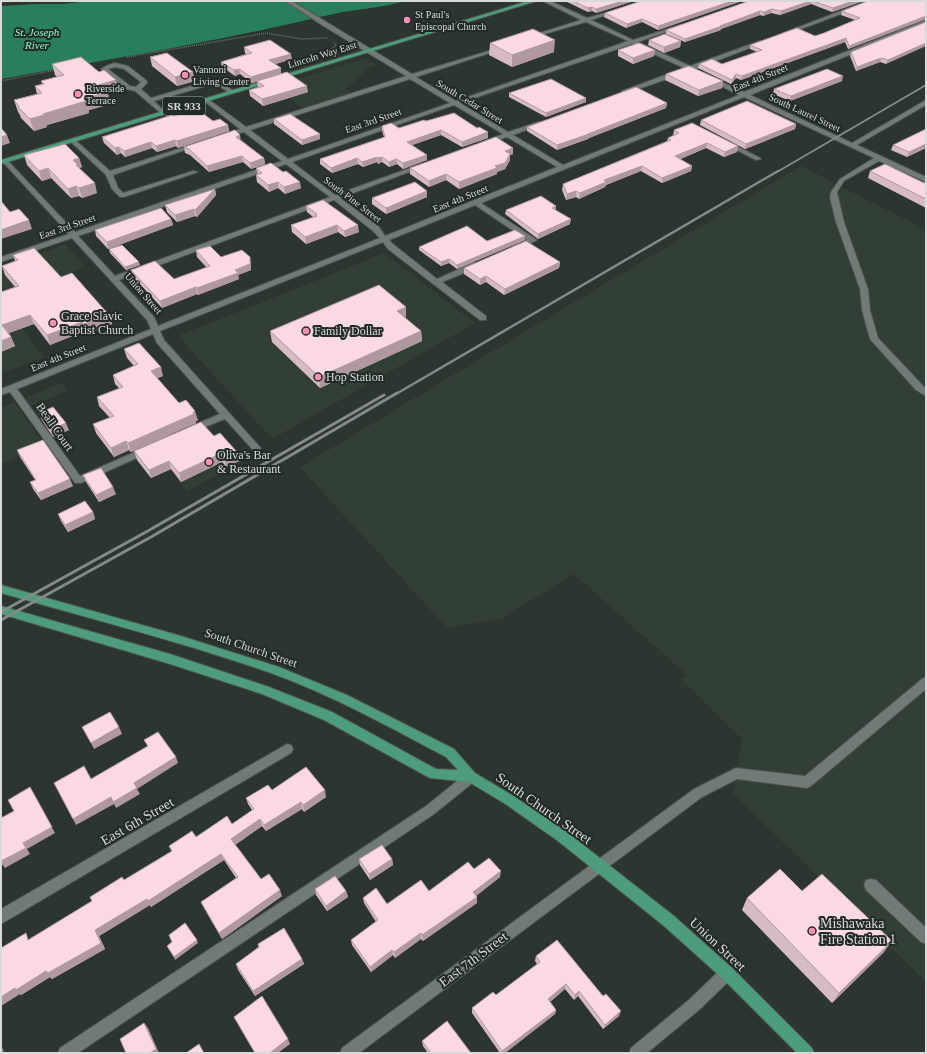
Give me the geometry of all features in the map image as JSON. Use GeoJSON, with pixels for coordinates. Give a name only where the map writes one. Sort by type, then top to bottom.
{"type":"FeatureCollection","features":[{"type":"Feature","properties":{"kind":"main road","name":"Lincoln Way East"},"geometry":{"type":"LineString","coordinates":[[3,161],[534,1]]}},
{"type":"Feature","properties":{"kind":"main road","name":"South Church Street"},"geometry":{"type":"LineString","coordinates":[[1,589],[188,642],[268,668],[343,698],[450,753],[471,777],[518,806],[600,865]]}},
{"type":"Feature","properties":{"kind":"main road","name":"South Church Street"},"geometry":{"type":"LineString","coordinates":[[1,610],[170,659],[265,690],[328,716],[434,774],[471,777]]}},
{"type":"Feature","properties":{"kind":"main road","name":"Union Street"},"geometry":{"type":"LineString","coordinates":[[600,865],[669,921],[727,973],[807,1053]]}},
{"type":"Feature","properties":{"kind":"street","name":"South Cedar Street"},"geometry":{"type":"LineString","coordinates":[[288,1],[453,103],[563,168]]}},
{"type":"Feature","properties":{"kind":"street"},"geometry":{"type":"LineString","coordinates":[[546,1],[692,70]]}},
{"type":"Feature","properties":{"kind":"street"},"geometry":{"type":"LineString","coordinates":[[776,36],[872,1]]}},
{"type":"Feature","properties":{"kind":"street"},"geometry":{"type":"LineString","coordinates":[[520,41],[623,8]]}},
{"type":"Feature","properties":{"kind":"street","name":"East 4th Street"},"geometry":{"type":"LineString","coordinates":[[1,392],[926,22]]}},
{"type":"Feature","properties":{"kind":"street","name":"East 3rd Street"},"geometry":{"type":"LineString","coordinates":[[1,260],[686,23]]}},
{"type":"Feature","properties":{"kind":"street"},"geometry":{"type":"LineString","coordinates":[[614,96],[692,70],[769,39]]}},
{"type":"Feature","properties":{"kind":"street"},"geometry":{"type":"LineString","coordinates":[[215,139],[507,45]]}},
{"type":"Feature","properties":{"kind":"street"},"geometry":{"type":"LineString","coordinates":[[137,89],[145,82],[125,66],[115,65],[104,69],[128,88],[137,89],[163,113]]}},
{"type":"Feature","properties":{"kind":"street","name":"South Laurel Street"},"geometry":{"type":"LineString","coordinates":[[702,74],[926,180]]}},
{"type":"Feature","properties":{"kind":"street"},"geometry":{"type":"LineString","coordinates":[[149,101],[205,84],[218,83],[232,92]]}},
{"type":"Feature","properties":{"kind":"street","name":"South Pine Street"},"geometry":{"type":"LineString","coordinates":[[206,100],[376,229],[391,247],[483,318]]}},
{"type":"Feature","properties":{"kind":"street"},"geometry":{"type":"LineString","coordinates":[[853,145],[926,102]]}},
{"type":"Feature","properties":{"kind":"street"},"geometry":{"type":"LineString","coordinates":[[682,120],[690,124]]}},
{"type":"Feature","properties":{"kind":"street"},"geometry":{"type":"LineString","coordinates":[[477,146],[545,121]]}},
{"type":"Feature","properties":{"kind":"street"},"geometry":{"type":"LineString","coordinates":[[718,138],[758,159]]}},
{"type":"Feature","properties":{"kind":"street"},"geometry":{"type":"LineString","coordinates":[[72,140],[109,174],[115,189],[122,196],[195,172]]}},
{"type":"Feature","properties":{"kind":"street"},"geometry":{"type":"LineString","coordinates":[[109,174],[200,144]]}},
{"type":"Feature","properties":{"kind":"street"},"geometry":{"type":"LineString","coordinates":[[879,158],[842,180],[834,192],[834,198],[840,222],[864,289],[866,310],[874,339],[919,388],[926,393]]}},
{"type":"Feature","properties":{"kind":"street","name":"Union Street"},"geometry":{"type":"LineString","coordinates":[[3,161],[151,319],[160,341],[256,448]]}},
{"type":"Feature","properties":{"kind":"street"},"geometry":{"type":"LineString","coordinates":[[114,279],[432,162]]}},
{"type":"Feature","properties":{"kind":"street"},"geometry":{"type":"LineString","coordinates":[[916,175],[926,169]]}},
{"type":"Feature","properties":{"kind":"street"},"geometry":{"type":"LineString","coordinates":[[477,202],[533,240],[505,252]]}},
{"type":"Feature","properties":{"kind":"street"},"geometry":{"type":"LineString","coordinates":[[436,282],[484,261]]}},
{"type":"Feature","properties":{"kind":"street","name":"Beall Court"},"geometry":{"type":"LineString","coordinates":[[12,388],[78,481],[155,446]]}},
{"type":"Feature","properties":{"kind":"street"},"geometry":{"type":"LineString","coordinates":[[183,434],[225,415]]}},
{"type":"Feature","properties":{"kind":"street","name":"East 7th Street"},"geometry":{"type":"LineString","coordinates":[[347,1053],[698,793],[736,773],[807,782],[926,682]]}},
{"type":"Feature","properties":{"kind":"street","name":"East 6th Street"},"geometry":{"type":"LineString","coordinates":[[1,917],[287,749]]}},
{"type":"Feature","properties":{"kind":"street"},"geometry":{"type":"LineString","coordinates":[[65,1053],[430,810],[471,777]]}},
{"type":"Feature","properties":{"kind":"street"},"geometry":{"type":"LineString","coordinates":[[871,885],[926,937]]}},
{"type":"Feature","properties":{"kind":"street"},"geometry":{"type":"LineString","coordinates":[[636,1053],[696,1004],[727,973]]}},
{"type":"Feature","properties":{"kind":"path"},"geometry":{"type":"LineString","coordinates":[[1,2],[16,1]]}},
{"type":"Feature","properties":{"kind":"path"},"geometry":{"type":"LineString","coordinates":[[54,1],[62,1]]}},
{"type":"Feature","properties":{"kind":"path"},"geometry":{"type":"LineString","coordinates":[[125,58],[266,33],[302,39],[328,38]]}},
{"type":"Feature","properties":{"kind":"path"},"geometry":{"type":"LineString","coordinates":[[319,57],[336,46],[334,42]]}},
{"type":"Feature","properties":{"kind":"path"},"geometry":{"type":"LineString","coordinates":[[1,81],[57,70]]}},
{"type":"Feature","properties":{"kind":"shaded area"},"geometry":{"type":"Polygon","coordinates":[[[366,58],[377,65],[370,67],[346,89],[351,93],[304,108],[273,87],[366,58]]]}},
{"type":"Feature","properties":{"kind":"shaded area"},"geometry":{"type":"Polygon","coordinates":[[[801,166],[926,230],[926,982],[733,793],[742,739],[681,680],[687,675],[574,574],[501,619],[447,628],[300,467],[801,166]]]}},
{"type":"Feature","properties":{"kind":"shaded area"},"geometry":{"type":"Polygon","coordinates":[[[65,244],[86,267],[57,277],[13,317],[44,357],[1,374],[1,268],[65,244]]]}},
{"type":"Feature","properties":{"kind":"shaded area"},"geometry":{"type":"Polygon","coordinates":[[[384,253],[475,323],[272,439],[178,336],[384,253]]]}},
{"type":"Feature","properties":{"kind":"shaded area"},"geometry":{"type":"Polygon","coordinates":[[[61,383],[68,391],[30,406],[24,398],[61,383]]]}},
{"type":"Feature","properties":{"kind":"shaded area"},"geometry":{"type":"Polygon","coordinates":[[[14,402],[45,445],[3,463],[1,460],[1,407],[14,402]]]}},
{"type":"Feature","properties":{"kind":"shaded area","name":"Oliva's Bar & Restaurant"},"geometry":{"type":"Polygon","coordinates":[[[222,440],[242,462],[187,491],[167,466],[222,440]]]}},
{"type":"Feature","properties":{"kind":"water","name":"St. Joseph River"},"geometry":{"type":"Polygon","coordinates":[[[88,1],[405,1],[333,14],[168,49],[1,79],[1,6],[63,4],[88,1]]]}},
{"type":"Feature","properties":{"kind":"building"},"geometry":{"type":"Polygon","coordinates":[[[573,1],[623,1],[596,9],[592,7],[588,8],[573,1]]]}},
{"type":"Feature","properties":{"kind":"building"},"geometry":{"type":"Polygon","coordinates":[[[641,1],[732,1],[658,26],[642,19],[627,24],[605,13],[641,1]]]}},
{"type":"Feature","properties":{"kind":"building"},"geometry":{"type":"Polygon","coordinates":[[[749,1],[810,1],[781,11],[772,9],[764,12],[760,11],[685,39],[666,30],[749,1]]]}},
{"type":"Feature","properties":{"kind":"building"},"geometry":{"type":"Polygon","coordinates":[[[813,1],[853,1],[833,8],[813,1]]]}},
{"type":"Feature","properties":{"kind":"building"},"geometry":{"type":"Polygon","coordinates":[[[868,1],[926,1],[926,16],[849,46],[846,38],[742,76],[736,74],[732,80],[699,64],[712,59],[722,64],[762,50],[750,45],[797,28],[815,36],[824,33],[860,18],[842,11],[868,1]]]}},
{"type":"Feature","properties":{"kind":"building"},"geometry":{"type":"Polygon","coordinates":[[[926,22],[926,43],[888,60],[881,58],[857,67],[851,52],[926,22]]]}},
{"type":"Feature","properties":{"kind":"building"},"geometry":{"type":"Polygon","coordinates":[[[533,29],[555,40],[512,55],[490,43],[533,29]]]}},
{"type":"Feature","properties":{"kind":"building"},"geometry":{"type":"Polygon","coordinates":[[[665,34],[681,41],[664,47],[649,40],[665,34]]]}},
{"type":"Feature","properties":{"kind":"building"},"geometry":{"type":"Polygon","coordinates":[[[270,40],[291,54],[269,60],[281,68],[251,77],[239,69],[234,70],[221,62],[252,53],[244,47],[270,40]]]}},
{"type":"Feature","properties":{"kind":"building"},"geometry":{"type":"Polygon","coordinates":[[[639,43],[655,50],[633,58],[618,50],[639,43]]]}},
{"type":"Feature","properties":{"kind":"building"},"geometry":{"type":"Polygon","coordinates":[[[167,53],[193,72],[175,77],[150,57],[167,53]]]}},
{"type":"Feature","properties":{"kind":"building"},"geometry":{"type":"Polygon","coordinates":[[[81,57],[99,72],[104,70],[116,80],[98,85],[107,92],[84,99],[86,101],[30,119],[18,107],[19,106],[14,100],[42,93],[35,86],[44,84],[41,81],[64,75],[52,64],[81,57]]]}},
{"type":"Feature","properties":{"kind":"building"},"geometry":{"type":"Polygon","coordinates":[[[689,66],[723,81],[699,90],[666,74],[689,66]]]}},
{"type":"Feature","properties":{"kind":"building"},"geometry":{"type":"Polygon","coordinates":[[[827,69],[843,76],[791,96],[774,89],[827,69]]]}},
{"type":"Feature","properties":{"kind":"building"},"geometry":{"type":"Polygon","coordinates":[[[287,72],[307,86],[262,99],[249,90],[264,86],[257,81],[287,72]]]}},
{"type":"Feature","properties":{"kind":"building"},"geometry":{"type":"Polygon","coordinates":[[[551,79],[586,98],[546,113],[509,93],[551,79]]]}},
{"type":"Feature","properties":{"kind":"building"},"geometry":{"type":"Polygon","coordinates":[[[636,87],[667,103],[557,145],[527,127],[636,87]]]}},
{"type":"Feature","properties":{"kind":"building"},"geometry":{"type":"Polygon","coordinates":[[[747,101],[796,124],[746,144],[701,120],[747,101]]]}},
{"type":"Feature","properties":{"kind":"building"},"geometry":{"type":"Polygon","coordinates":[[[197,109],[213,121],[220,119],[228,125],[177,141],[175,140],[156,146],[151,142],[124,151],[119,147],[115,148],[102,137],[172,115],[174,116],[197,109]]]}},
{"type":"Feature","properties":{"kind":"building"},"geometry":{"type":"Polygon","coordinates":[[[454,113],[477,128],[479,127],[488,132],[462,142],[441,130],[407,142],[427,155],[403,163],[396,159],[389,162],[382,157],[377,157],[362,162],[357,158],[331,168],[320,159],[385,137],[382,126],[391,123],[399,128],[454,113]]]}},
{"type":"Feature","properties":{"kind":"building"},"geometry":{"type":"Polygon","coordinates":[[[290,114],[320,134],[302,140],[274,119],[290,114]]]}},
{"type":"Feature","properties":{"kind":"building"},"geometry":{"type":"Polygon","coordinates":[[[692,123],[738,146],[725,152],[707,143],[675,156],[692,166],[662,178],[642,166],[604,180],[606,182],[580,193],[576,191],[567,194],[563,184],[671,140],[668,138],[679,133],[674,130],[692,123]]]}},
{"type":"Feature","properties":{"kind":"building"},"geometry":{"type":"Polygon","coordinates":[[[1,128],[7,135],[1,137],[1,128]]]}},
{"type":"Feature","properties":{"kind":"building"},"geometry":{"type":"Polygon","coordinates":[[[926,129],[926,144],[909,152],[893,145],[926,129]]]}},
{"type":"Feature","properties":{"kind":"building"},"geometry":{"type":"Polygon","coordinates":[[[235,130],[240,135],[236,137],[264,158],[250,163],[242,156],[207,166],[189,149],[184,147],[235,130]]]}},
{"type":"Feature","properties":{"kind":"building"},"geometry":{"type":"Polygon","coordinates":[[[496,137],[513,148],[505,151],[510,154],[505,163],[495,166],[497,168],[459,182],[446,174],[429,181],[410,168],[496,137]]]}},
{"type":"Feature","properties":{"kind":"building"},"geometry":{"type":"Polygon","coordinates":[[[65,144],[79,158],[73,160],[78,165],[76,165],[95,183],[79,188],[76,186],[68,189],[48,168],[39,171],[24,155],[65,144]]]}},
{"type":"Feature","properties":{"kind":"building"},"geometry":{"type":"Polygon","coordinates":[[[271,163],[283,172],[286,171],[300,182],[284,187],[278,182],[268,185],[256,175],[262,173],[256,168],[271,163]]]}},
{"type":"Feature","properties":{"kind":"building"},"geometry":{"type":"Polygon","coordinates":[[[885,164],[924,183],[926,182],[926,199],[870,171],[885,164]]]}},
{"type":"Feature","properties":{"kind":"building"},"geometry":{"type":"Polygon","coordinates":[[[415,182],[427,191],[386,208],[372,198],[415,182]]]}},
{"type":"Feature","properties":{"kind":"building"},"geometry":{"type":"Polygon","coordinates":[[[215,189],[195,210],[194,209],[175,215],[165,205],[215,189]]]}},
{"type":"Feature","properties":{"kind":"building"},"geometry":{"type":"Polygon","coordinates":[[[541,196],[556,206],[552,208],[571,219],[538,234],[506,210],[541,196]]]}},
{"type":"Feature","properties":{"kind":"building"},"geometry":{"type":"Polygon","coordinates":[[[323,200],[358,225],[344,231],[337,225],[305,237],[291,225],[317,216],[315,215],[317,214],[306,206],[323,200]]]}},
{"type":"Feature","properties":{"kind":"building"},"geometry":{"type":"Polygon","coordinates":[[[1,201],[10,212],[19,209],[29,220],[1,230],[1,201]]]}},
{"type":"Feature","properties":{"kind":"building"},"geometry":{"type":"Polygon","coordinates":[[[161,208],[171,219],[107,242],[95,230],[161,208]]]}},
{"type":"Feature","properties":{"kind":"building"},"geometry":{"type":"Polygon","coordinates":[[[467,226],[487,241],[515,230],[525,236],[457,265],[449,259],[441,262],[419,247],[467,226]]]}},
{"type":"Feature","properties":{"kind":"building"},"geometry":{"type":"Polygon","coordinates":[[[526,241],[560,262],[505,289],[486,276],[480,279],[464,268],[526,241]]]}},
{"type":"Feature","properties":{"kind":"building"},"geometry":{"type":"Polygon","coordinates":[[[122,245],[139,262],[125,267],[109,249],[122,245]]]}},
{"type":"Feature","properties":{"kind":"building"},"geometry":{"type":"Polygon","coordinates":[[[210,246],[221,257],[242,250],[250,257],[250,264],[235,270],[238,273],[160,301],[131,270],[155,261],[174,279],[210,266],[196,250],[210,246]]]}},
{"type":"Feature","properties":{"kind":"building"},"geometry":{"type":"Polygon","coordinates":[[[34,248],[61,277],[72,273],[109,315],[84,324],[82,322],[47,335],[30,315],[2,325],[11,337],[1,341],[1,292],[19,286],[2,266],[18,260],[13,255],[34,248]]]}},
{"type":"Feature","properties":{"kind":"building"},"geometry":{"type":"Polygon","coordinates":[[[379,285],[406,307],[397,311],[421,331],[319,377],[270,331],[379,285]]]}},
{"type":"Feature","properties":{"kind":"building"},"geometry":{"type":"Polygon","coordinates":[[[139,343],[161,367],[151,371],[179,403],[186,400],[195,411],[193,412],[194,414],[128,443],[126,441],[111,448],[93,424],[114,416],[97,397],[123,387],[113,375],[138,364],[124,349],[139,343]]]}},
{"type":"Feature","properties":{"kind":"building"},"geometry":{"type":"Polygon","coordinates":[[[53,407],[66,423],[51,430],[39,413],[53,407]]]}},
{"type":"Feature","properties":{"kind":"building"},"geometry":{"type":"Polygon","coordinates":[[[201,422],[214,436],[220,433],[237,452],[224,458],[220,454],[179,473],[169,461],[149,470],[134,451],[201,422]]]}},
{"type":"Feature","properties":{"kind":"building"},"geometry":{"type":"Polygon","coordinates":[[[43,440],[70,479],[38,493],[30,482],[36,480],[17,450],[43,440]]]}},
{"type":"Feature","properties":{"kind":"building"},"geometry":{"type":"Polygon","coordinates":[[[101,468],[113,487],[96,495],[83,475],[101,468]]]}},
{"type":"Feature","properties":{"kind":"building"},"geometry":{"type":"Polygon","coordinates":[[[85,501],[93,512],[65,525],[58,514],[85,501]]]}},
{"type":"Feature","properties":{"kind":"building"},"geometry":{"type":"Polygon","coordinates":[[[110,712],[119,727],[91,743],[82,727],[110,712]]]}},
{"type":"Feature","properties":{"kind":"building"},"geometry":{"type":"Polygon","coordinates":[[[158,732],[176,757],[134,783],[137,788],[113,802],[111,797],[73,819],[54,783],[84,766],[91,779],[148,746],[144,740],[158,732]]]}},
{"type":"Feature","properties":{"kind":"building"},"geometry":{"type":"Polygon","coordinates":[[[306,767],[325,790],[303,805],[301,802],[264,825],[260,819],[231,839],[261,879],[269,874],[280,890],[219,933],[201,902],[238,877],[221,854],[148,901],[147,899],[95,930],[101,943],[48,973],[46,971],[16,990],[15,988],[1,997],[1,948],[26,933],[28,940],[92,901],[90,897],[122,877],[124,880],[172,851],[169,846],[192,831],[196,837],[227,816],[232,824],[254,809],[246,798],[268,785],[272,790],[306,767]]]}},
{"type":"Feature","properties":{"kind":"building"},"geometry":{"type":"Polygon","coordinates":[[[30,787],[52,827],[23,843],[26,848],[1,861],[1,818],[14,811],[8,800],[30,787]]]}},
{"type":"Feature","properties":{"kind":"building"},"geometry":{"type":"Polygon","coordinates":[[[382,845],[392,859],[369,874],[359,859],[382,845]]]}},
{"type":"Feature","properties":{"kind":"building"},"geometry":{"type":"Polygon","coordinates":[[[489,858],[501,871],[473,892],[477,897],[422,935],[421,933],[394,952],[392,950],[370,967],[351,940],[378,920],[363,898],[376,888],[387,904],[421,880],[429,891],[468,862],[474,869],[489,858]]]}},
{"type":"Feature","properties":{"kind":"building","name":"Mishawaka Fire Station 1"},"geometry":{"type":"Polygon","coordinates":[[[780,869],[802,891],[822,874],[892,941],[839,993],[747,898],[780,869]]]}},
{"type":"Feature","properties":{"kind":"building"},"geometry":{"type":"Polygon","coordinates":[[[335,876],[346,891],[326,906],[315,889],[335,876]]]}},
{"type":"Feature","properties":{"kind":"building"},"geometry":{"type":"Polygon","coordinates":[[[185,923],[197,940],[174,957],[167,946],[172,942],[169,935],[185,923]]]}},
{"type":"Feature","properties":{"kind":"building"},"geometry":{"type":"Polygon","coordinates":[[[284,928],[302,959],[253,991],[236,964],[259,947],[258,944],[284,928]]]}},
{"type":"Feature","properties":{"kind":"building"},"geometry":{"type":"Polygon","coordinates":[[[557,940],[603,996],[606,994],[621,1011],[605,1025],[579,991],[575,995],[566,984],[548,999],[556,1010],[502,1051],[472,1008],[493,992],[496,995],[540,962],[536,956],[557,940]]]}},
{"type":"Feature","properties":{"kind":"building"},"geometry":{"type":"Polygon","coordinates":[[[262,996],[288,1039],[270,1053],[255,1053],[234,1017],[262,996]]]}},
{"type":"Feature","properties":{"kind":"building"},"geometry":{"type":"Polygon","coordinates":[[[447,1021],[471,1053],[431,1053],[422,1041],[447,1021]]]}},
{"type":"Feature","properties":{"kind":"building"},"geometry":{"type":"Polygon","coordinates":[[[144,1023],[156,1049],[150,1053],[126,1053],[120,1039],[144,1023]]]}},
{"type":"Feature","properties":{"kind":"building"},"geometry":{"type":"Polygon","coordinates":[[[199,1044],[204,1053],[186,1053],[199,1044]]]}},
{"type":"Feature","properties":{"kind":"railway"},"geometry":{"type":"LineString","coordinates":[[777,172],[926,85]]}},
{"type":"Feature","properties":{"kind":"railway"},"geometry":{"type":"LineString","coordinates":[[396,394],[778,171]]}},
{"type":"Feature","properties":{"kind":"railway"},"geometry":{"type":"LineString","coordinates":[[1,620],[151,537],[397,393]]}},
{"type":"Feature","properties":{"kind":"railway"},"geometry":{"type":"LineString","coordinates":[[1,612],[146,532],[384,395]]}},
{"type":"Feature","properties":{"kind":"place","name":"St Paul's Episcopal Church"},"geometry":{"type":"Point","coordinates":[407,20]}},
{"type":"Feature","properties":{"kind":"place","name":"Vannoni Living Center"},"geometry":{"type":"Point","coordinates":[185,75]}},
{"type":"Feature","properties":{"kind":"place","name":"Riverside Terrace"},"geometry":{"type":"Point","coordinates":[78,94]}},
{"type":"Feature","properties":{"kind":"place","name":"Grace Slavic Baptist Church"},"geometry":{"type":"Point","coordinates":[53,323]}},
{"type":"Feature","properties":{"kind":"place","name":"Family Dollar"},"geometry":{"type":"Point","coordinates":[306,331]}},
{"type":"Feature","properties":{"kind":"place","name":"Hop Station"},"geometry":{"type":"Point","coordinates":[318,377]}},
{"type":"Feature","properties":{"kind":"place","name":"Oliva's Bar & Restaurant"},"geometry":{"type":"Point","coordinates":[209,462]}},
{"type":"Feature","properties":{"kind":"place","name":"Mishawaka Fire Station 1"},"geometry":{"type":"Point","coordinates":[812,931]}}]}
